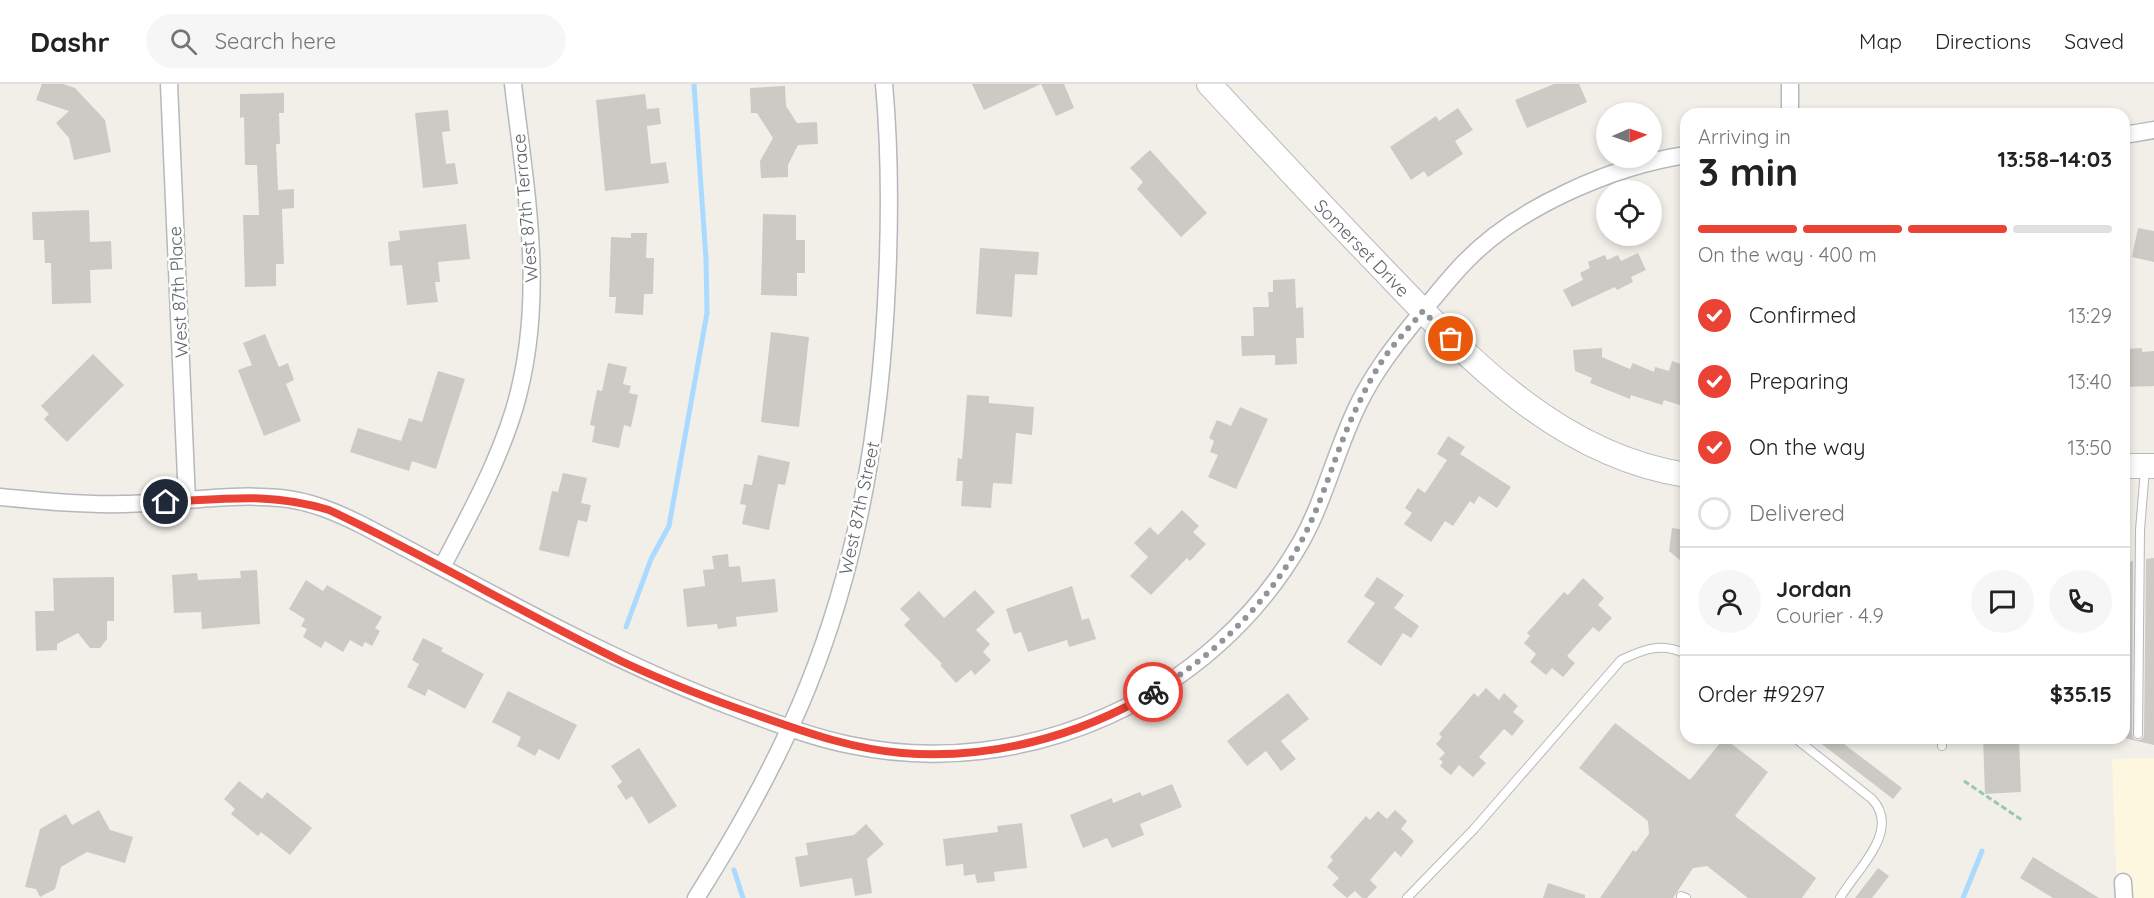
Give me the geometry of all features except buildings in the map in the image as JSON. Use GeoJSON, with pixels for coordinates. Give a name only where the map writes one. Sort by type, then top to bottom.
{"type":"FeatureCollection","features":[{"type":"Feature","properties":{"kind":"street","name":"West 87th Place"},"geometry":{"type":"LineString","coordinates":[[169,84],[187,501]]}},
{"type":"Feature","properties":{"kind":"street","name":"West 87th Terrace"},"geometry":{"type":"LineString","coordinates":[[442,567],[477,502],[499,453],[514,409],[527,343],[533,262],[513,84]]}},
{"type":"Feature","properties":{"kind":"street","name":"West 87th Street"},"geometry":{"type":"LineString","coordinates":[[696,898],[743,822],[790,727],[832,620],[849,560],[871,461],[885,332],[889,178],[884,84]]}},
{"type":"Feature","properties":{"kind":"street","name":"Somerset Drive"},"geometry":{"type":"LineString","coordinates":[[1209,84],[1423,311],[1479,367],[1515,397],[1557,426],[1620,456],[1680,473]]}},
{"type":"Feature","properties":{"kind":"street"},"geometry":{"type":"LineString","coordinates":[[1790,84],[1790,108]]}},
{"type":"Feature","properties":{"kind":"street"},"geometry":{"type":"LineString","coordinates":[[2130,134],[2154,130]]}},
{"type":"Feature","properties":{"kind":"street"},"geometry":{"type":"LineString","coordinates":[[0,497],[104,504],[258,496],[313,504],[362,525],[623,661],[686,689],[790,727],[853,746],[903,753],[994,750],[1050,738],[1096,722],[1127,708],[1167,684],[1207,655],[1242,621],[1274,583],[1301,542],[1318,506],[1358,405],[1383,360],[1468,258],[1526,215],[1572,190],[1619,171],[1680,156]]}},
{"type":"Feature","properties":{"kind":"lane"},"geometry":{"type":"LineString","coordinates":[[2138,734],[2141,466]]}},
{"type":"Feature","properties":{"kind":"lane"},"geometry":{"type":"LineString","coordinates":[[1407,898],[1474,829],[1621,660],[1644,649],[1668,648],[1680,652]]}},
{"type":"Feature","properties":{"kind":"lane"},"geometry":{"type":"LineString","coordinates":[[1803,744],[1881,808],[1879,840],[1839,898]]}},
{"type":"Feature","properties":{"kind":"path"},"geometry":{"type":"LineString","coordinates":[[1964,782],[2022,820]]}},
{"type":"Feature","properties":{"kind":"shaded area"},"geometry":{"type":"Polygon","coordinates":[[[2154,758],[2154,898],[2117,898],[2112,759],[2154,758]]]}},
{"type":"Feature","properties":{"kind":"waterway"},"geometry":{"type":"LineString","coordinates":[[626,627],[651,559],[669,526],[707,313],[706,259],[694,84]]}},
{"type":"Feature","properties":{"kind":"waterway"},"geometry":{"type":"LineString","coordinates":[[1963,898],[1982,851]]}},
{"type":"Feature","properties":{"kind":"waterway"},"geometry":{"type":"LineString","coordinates":[[734,870],[743,898]]}},
{"type":"Feature","properties":{"kind":"way so far"},"geometry":{"type":"LineString","coordinates":[[1153,692],[1207,655],[1242,621],[1274,583],[1301,542],[1318,506],[1358,405],[1383,360],[1423,311],[1451,339]]}},
{"type":"Feature","properties":{"kind":"route"},"geometry":{"type":"LineString","coordinates":[[166,502],[258,496],[313,504],[362,525],[623,661],[686,689],[749,713],[853,746],[903,753],[994,750],[1050,738],[1096,722],[1127,708],[1153,692]]}}]}
